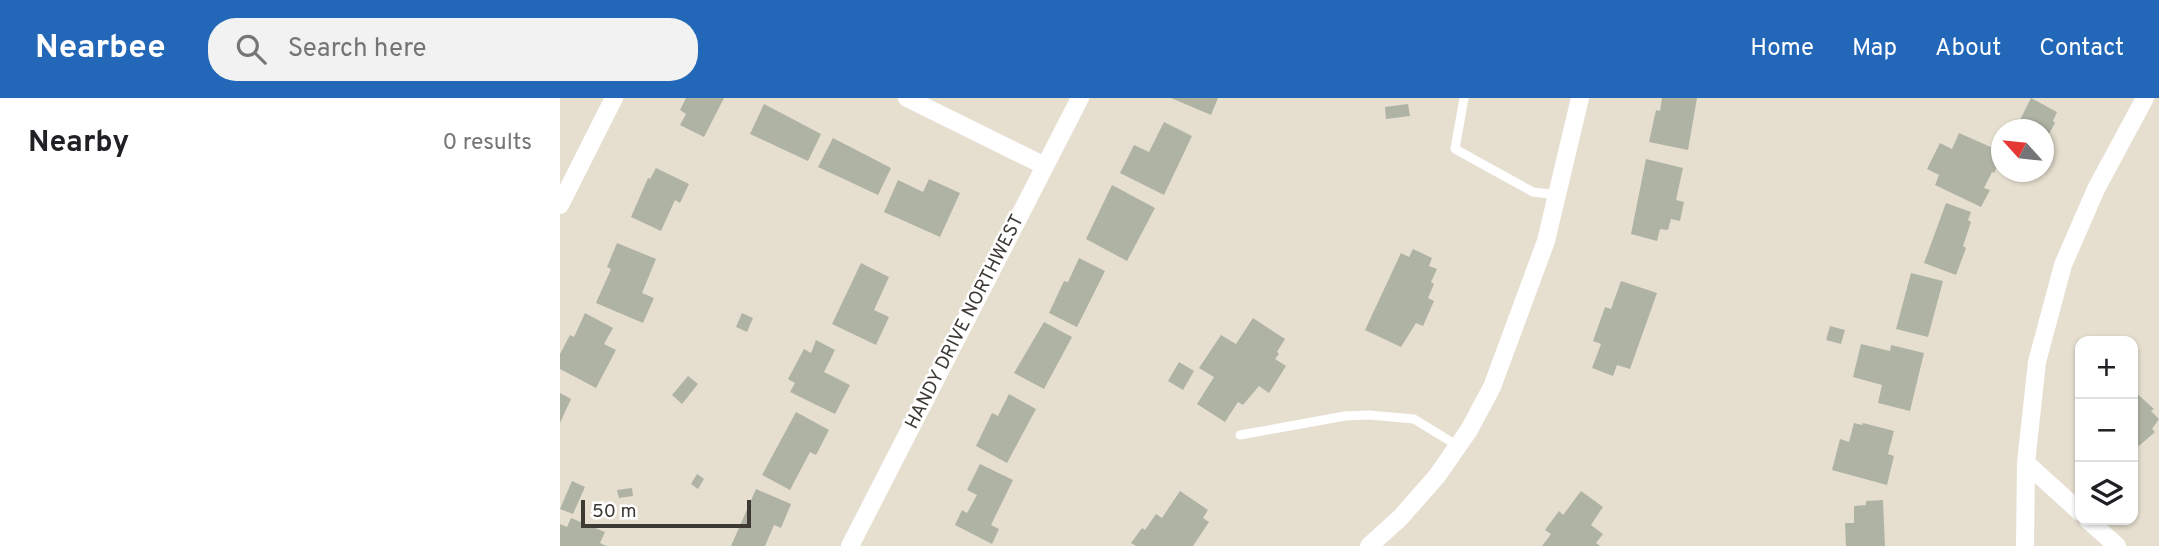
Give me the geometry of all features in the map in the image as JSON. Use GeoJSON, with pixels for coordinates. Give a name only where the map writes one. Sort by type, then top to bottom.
{"type":"FeatureCollection","features":[{"type":"Feature","properties":{"kind":"street"},"geometry":{"type":"LineString","coordinates":[[560,205],[614,98]]}},
{"type":"Feature","properties":{"kind":"street"},"geometry":{"type":"LineString","coordinates":[[907,98],[1045,166]]}},
{"type":"Feature","properties":{"kind":"street","name":"HANDY DRIVE NORTHWEST"},"geometry":{"type":"LineString","coordinates":[[850,546],[1080,98]]}},
{"type":"Feature","properties":{"kind":"street"},"geometry":{"type":"LineString","coordinates":[[1368,546],[1400,518],[1422,493],[1458,446],[1492,387],[1546,241],[1580,98]]}},
{"type":"Feature","properties":{"kind":"street"},"geometry":{"type":"LineString","coordinates":[[2025,546],[2026,463],[2037,362],[2063,265],[2096,189],[2145,98]]}},
{"type":"Feature","properties":{"kind":"street"},"geometry":{"type":"LineString","coordinates":[[2026,463],[2075,507]]}},
{"type":"Feature","properties":{"kind":"street"},"geometry":{"type":"LineString","coordinates":[[2094,525],[2117,546]]}},
{"type":"Feature","properties":{"kind":"lane"},"geometry":{"type":"LineString","coordinates":[[1464,98],[1455,149],[1533,192],[1557,195]]}},
{"type":"Feature","properties":{"kind":"lane"},"geometry":{"type":"LineString","coordinates":[[1240,435],[1345,416],[1368,415],[1415,419],[1458,446]]}},
{"type":"Feature","properties":{"kind":"building"},"geometry":{"type":"Polygon","coordinates":[[[686,98],[724,98],[704,137],[680,125],[686,114],[680,110],[686,98]]]}},
{"type":"Feature","properties":{"kind":"building"},"geometry":{"type":"Polygon","coordinates":[[[1171,98],[1218,98],[1211,115],[1171,98]]]}},
{"type":"Feature","properties":{"kind":"building"},"geometry":{"type":"Polygon","coordinates":[[[1662,98],[1697,98],[1688,150],[1649,142],[1656,110],[1660,111],[1662,98]]]}},
{"type":"Feature","properties":{"kind":"building"},"geometry":{"type":"Polygon","coordinates":[[[2031,98],[2057,112],[2054,119],[2020,119],[2031,98]]]}},
{"type":"Feature","properties":{"kind":"building"},"geometry":{"type":"Polygon","coordinates":[[[764,104],[821,134],[808,161],[750,134],[764,104]]]}},
{"type":"Feature","properties":{"kind":"building"},"geometry":{"type":"Polygon","coordinates":[[[1408,104],[1410,116],[1386,119],[1385,107],[1408,104]]]}},
{"type":"Feature","properties":{"kind":"building"},"geometry":{"type":"Polygon","coordinates":[[[1164,122],[1192,136],[1164,195],[1120,173],[1134,145],[1149,152],[1164,122]]]}},
{"type":"Feature","properties":{"kind":"building"},"geometry":{"type":"Polygon","coordinates":[[[1959,133],[1991,147],[1991,174],[1984,188],[1990,190],[1981,207],[1935,185],[1939,175],[1927,169],[1940,143],[1952,149],[1959,133]]]}},
{"type":"Feature","properties":{"kind":"building"},"geometry":{"type":"Polygon","coordinates":[[[833,138],[891,168],[878,195],[818,167],[833,138]]]}},
{"type":"Feature","properties":{"kind":"building"},"geometry":{"type":"Polygon","coordinates":[[[1646,159],[1683,168],[1676,200],[1684,202],[1680,221],[1671,219],[1668,230],[1660,229],[1657,241],[1631,234],[1646,159]]]}},
{"type":"Feature","properties":{"kind":"building"},"geometry":{"type":"Polygon","coordinates":[[[656,168],[689,184],[680,203],[675,200],[661,231],[631,217],[648,178],[650,179],[656,168]]]}},
{"type":"Feature","properties":{"kind":"building"},"geometry":{"type":"Polygon","coordinates":[[[929,179],[960,193],[940,237],[884,212],[898,180],[923,192],[929,179]]]}},
{"type":"Feature","properties":{"kind":"building"},"geometry":{"type":"Polygon","coordinates":[[[1112,185],[1155,208],[1127,261],[1086,239],[1112,185]]]}},
{"type":"Feature","properties":{"kind":"building"},"geometry":{"type":"Polygon","coordinates":[[[1946,203],[1971,212],[1968,220],[1971,222],[1963,246],[1966,248],[1956,275],[1924,263],[1946,203]]]}},
{"type":"Feature","properties":{"kind":"building"},"geometry":{"type":"Polygon","coordinates":[[[617,243],[656,259],[642,293],[654,298],[643,323],[596,303],[611,269],[607,267],[617,243]]]}},
{"type":"Feature","properties":{"kind":"building"},"geometry":{"type":"Polygon","coordinates":[[[1413,249],[1432,258],[1429,266],[1437,269],[1428,298],[1434,301],[1423,326],[1416,323],[1401,347],[1365,330],[1401,253],[1409,257],[1413,249]]]}},
{"type":"Feature","properties":{"kind":"building"},"geometry":{"type":"Polygon","coordinates":[[[1079,258],[1105,271],[1077,327],[1049,313],[1064,281],[1068,282],[1079,258]]]}},
{"type":"Feature","properties":{"kind":"building"},"geometry":{"type":"Polygon","coordinates":[[[861,263],[889,277],[874,310],[889,317],[876,345],[832,324],[861,263]]]}},
{"type":"Feature","properties":{"kind":"building"},"geometry":{"type":"Polygon","coordinates":[[[1911,273],[1943,281],[1928,337],[1896,329],[1911,273]]]}},
{"type":"Feature","properties":{"kind":"building"},"geometry":{"type":"Polygon","coordinates":[[[1621,281],[1657,293],[1630,369],[1617,365],[1613,376],[1592,368],[1601,344],[1593,341],[1605,307],[1611,309],[1621,281]]]}},
{"type":"Feature","properties":{"kind":"building"},"geometry":{"type":"Polygon","coordinates":[[[585,313],[613,328],[604,344],[616,350],[596,388],[560,369],[560,354],[570,335],[574,337],[585,313]]]}},
{"type":"Feature","properties":{"kind":"building"},"geometry":{"type":"Polygon","coordinates":[[[742,313],[753,318],[747,332],[736,327],[742,313]]]}},
{"type":"Feature","properties":{"kind":"building"},"geometry":{"type":"Polygon","coordinates":[[[1253,318],[1285,339],[1275,359],[1286,366],[1269,393],[1259,386],[1243,405],[1238,402],[1225,422],[1197,404],[1214,377],[1199,368],[1221,335],[1236,344],[1253,318]]]}},
{"type":"Feature","properties":{"kind":"building"},"geometry":{"type":"Polygon","coordinates":[[[1044,322],[1072,337],[1044,389],[1014,373],[1044,322]]]}},
{"type":"Feature","properties":{"kind":"building"},"geometry":{"type":"Polygon","coordinates":[[[1830,326],[1845,330],[1841,344],[1826,340],[1830,326]]]}},
{"type":"Feature","properties":{"kind":"building"},"geometry":{"type":"Polygon","coordinates":[[[816,340],[835,350],[824,372],[850,385],[835,414],[790,392],[795,383],[788,379],[804,349],[811,353],[816,340]]]}},
{"type":"Feature","properties":{"kind":"building"},"geometry":{"type":"Polygon","coordinates":[[[1861,344],[1890,351],[1891,345],[1924,353],[1910,411],[1878,403],[1882,385],[1853,377],[1861,344]]]}},
{"type":"Feature","properties":{"kind":"building"},"geometry":{"type":"Polygon","coordinates":[[[1179,362],[1194,371],[1183,390],[1168,381],[1179,362]]]}},
{"type":"Feature","properties":{"kind":"building"},"geometry":{"type":"Polygon","coordinates":[[[688,376],[698,384],[682,404],[672,395],[688,376]]]}},
{"type":"Feature","properties":{"kind":"building"},"geometry":{"type":"Polygon","coordinates":[[[560,393],[571,399],[560,423],[560,393]]]}},
{"type":"Feature","properties":{"kind":"building"},"geometry":{"type":"Polygon","coordinates":[[[1009,394],[1036,409],[1007,463],[976,446],[992,413],[998,416],[1009,394]]]}},
{"type":"Feature","properties":{"kind":"building"},"geometry":{"type":"Polygon","coordinates":[[[2138,395],[2154,409],[2151,411],[2159,419],[2152,429],[2155,432],[2139,446],[2138,395]]]}},
{"type":"Feature","properties":{"kind":"building"},"geometry":{"type":"Polygon","coordinates":[[[796,412],[829,430],[816,455],[810,452],[790,490],[762,475],[796,412]]]}},
{"type":"Feature","properties":{"kind":"building"},"geometry":{"type":"Polygon","coordinates":[[[1854,423],[1894,431],[1888,454],[1894,456],[1887,485],[1832,470],[1840,439],[1849,442],[1854,423]]]}},
{"type":"Feature","properties":{"kind":"building"},"geometry":{"type":"Polygon","coordinates":[[[980,464],[1013,480],[991,525],[999,529],[992,544],[955,525],[962,510],[967,513],[977,495],[967,490],[980,464]]]}},
{"type":"Feature","properties":{"kind":"building"},"geometry":{"type":"Polygon","coordinates":[[[697,474],[704,479],[698,489],[691,484],[697,474]]]}},
{"type":"Feature","properties":{"kind":"building"},"geometry":{"type":"Polygon","coordinates":[[[572,481],[585,487],[573,514],[560,509],[572,481]]]}},
{"type":"Feature","properties":{"kind":"building"},"geometry":{"type":"Polygon","coordinates":[[[632,488],[633,496],[619,498],[617,490],[632,488]]]}},
{"type":"Feature","properties":{"kind":"building"},"geometry":{"type":"Polygon","coordinates":[[[756,489],[791,504],[781,528],[774,525],[765,546],[731,546],[756,489]]]}},
{"type":"Feature","properties":{"kind":"building"},"geometry":{"type":"Polygon","coordinates":[[[1180,491],[1208,510],[1203,518],[1209,522],[1193,546],[1136,546],[1131,543],[1142,528],[1145,530],[1156,514],[1162,518],[1180,491]]]}},
{"type":"Feature","properties":{"kind":"building"},"geometry":{"type":"Polygon","coordinates":[[[1581,491],[1603,507],[1591,525],[1603,534],[1596,543],[1600,546],[1542,546],[1551,534],[1545,530],[1559,511],[1563,515],[1581,491]]]}},
{"type":"Feature","properties":{"kind":"building"},"geometry":{"type":"Polygon","coordinates":[[[1883,500],[1885,546],[1846,546],[1845,523],[1854,523],[1854,506],[1866,505],[1866,501],[1883,500]]]}},
{"type":"Feature","properties":{"kind":"building"},"geometry":{"type":"Polygon","coordinates":[[[571,518],[605,532],[600,543],[606,546],[560,546],[560,524],[567,527],[571,518]]]}}]}
